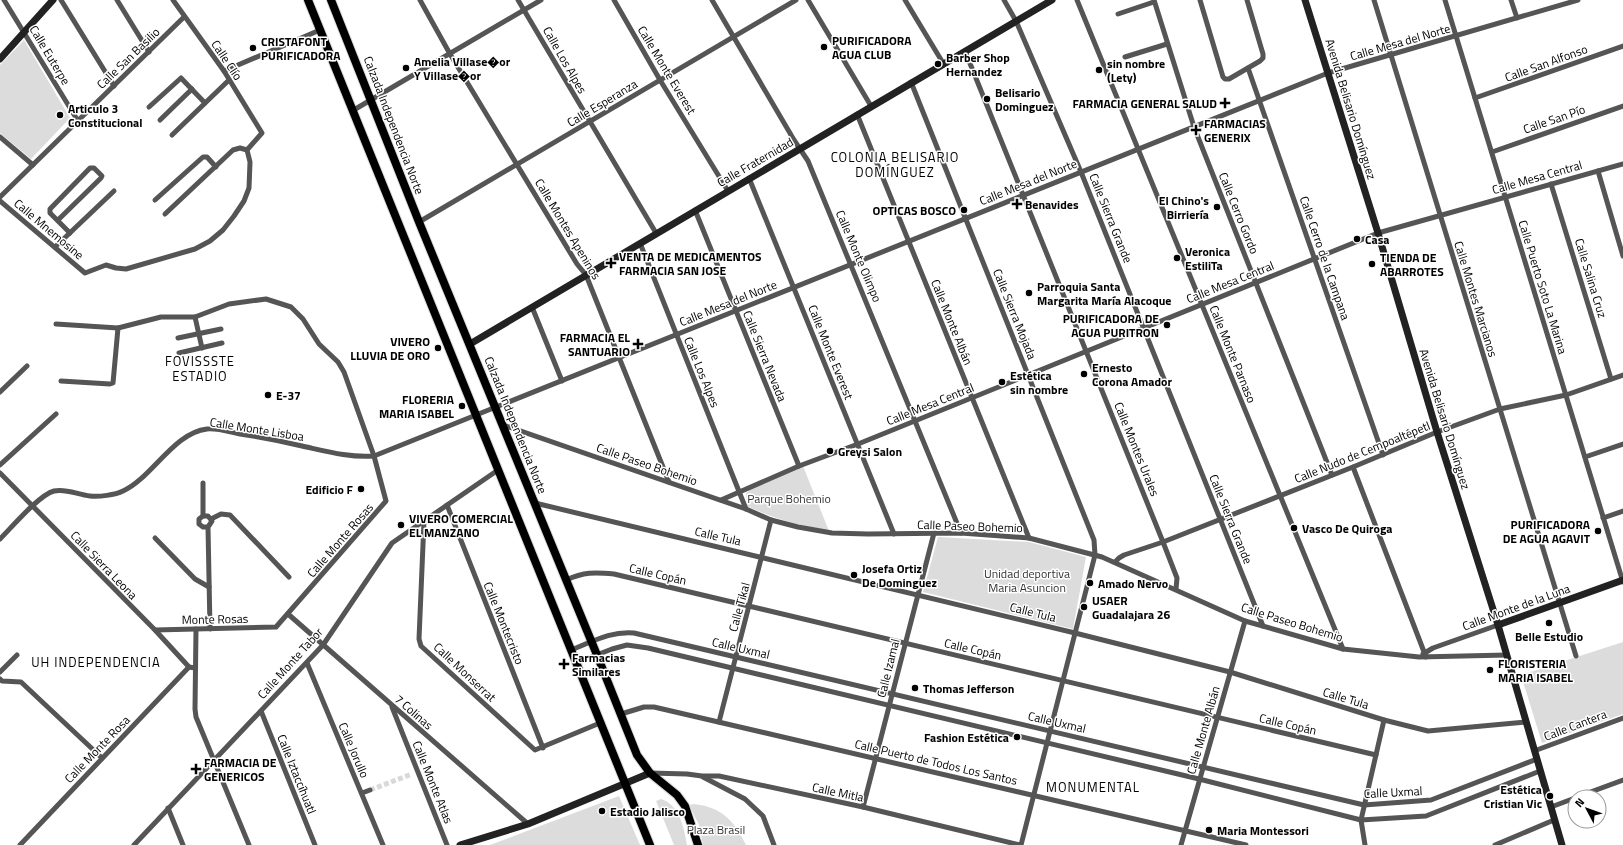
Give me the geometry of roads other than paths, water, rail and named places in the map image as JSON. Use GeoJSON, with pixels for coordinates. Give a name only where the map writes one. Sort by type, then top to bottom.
{"type":"FeatureCollection","features":[{"type":"Feature","properties":{"kind":"main road"},"geometry":{"type":"LineString","coordinates":[[308,0],[650,845]]}},
{"type":"Feature","properties":{"kind":"main road","name":"Calzada Independencia Norte"},"geometry":{"type":"LineString","coordinates":[[331,0],[419,222],[637,755],[643,765],[677,795],[685,806],[698,845]]}},
{"type":"Feature","properties":{"kind":"street","name":"Calle Euterpe"},"geometry":{"type":"LineString","coordinates":[[4,0],[78,121]]}},
{"type":"Feature","properties":{"kind":"street"},"geometry":{"type":"LineString","coordinates":[[0,59],[53,0]]}},
{"type":"Feature","properties":{"kind":"street"},"geometry":{"type":"LineString","coordinates":[[61,0],[114,86]]}},
{"type":"Feature","properties":{"kind":"street"},"geometry":{"type":"LineString","coordinates":[[117,0],[149,52]]}},
{"type":"Feature","properties":{"kind":"street","name":"Calle Clío"},"geometry":{"type":"LineString","coordinates":[[173,0],[224,71],[262,133],[247,150]]}},
{"type":"Feature","properties":{"kind":"street","name":"Calle Montes Apeninos"},"geometry":{"type":"LineString","coordinates":[[420,0],[450,54],[577,264],[586,275],[669,482]]}},
{"type":"Feature","properties":{"kind":"street","name":"Calle Los Alpes"},"geometry":{"type":"LineString","coordinates":[[518,0],[656,233]]}},
{"type":"Feature","properties":{"kind":"street"},"geometry":{"type":"LineString","coordinates":[[352,111],[541,0]]}},
{"type":"Feature","properties":{"kind":"street","name":"Calle Monte Everest"},"geometry":{"type":"LineString","coordinates":[[614,0],[660,80],[728,190]]}},
{"type":"Feature","properties":{"kind":"street","name":"Calle Monte Olimpo"},"geometry":{"type":"LineString","coordinates":[[712,0],[808,161],[961,533]]}},
{"type":"Feature","properties":{"kind":"street","name":"Calle Esperanza"},"geometry":{"type":"LineString","coordinates":[[419,222],[796,0]]}},
{"type":"Feature","properties":{"kind":"street"},"geometry":{"type":"LineString","coordinates":[[808,0],[870,106]]}},
{"type":"Feature","properties":{"kind":"street"},"geometry":{"type":"LineString","coordinates":[[905,0],[943,64]]}},
{"type":"Feature","properties":{"kind":"street","name":"Calle Sierra Grande"},"geometry":{"type":"LineString","coordinates":[[1004,0],[1016,21],[1081,172],[1263,626]]}},
{"type":"Feature","properties":{"kind":"street","name":"Calle Fraternidad"},"geometry":{"type":"LineString","coordinates":[[470,344],[870,106],[1052,0]]}},
{"type":"Feature","properties":{"kind":"street","name":"Calle Monte Parnaso"},"geometry":{"type":"LineString","coordinates":[[1077,0],[1344,649]]}},
{"type":"Feature","properties":{"kind":"street"},"geometry":{"type":"LineString","coordinates":[[1200,0],[1223,77],[1229,80],[1263,58],[1247,0]]}},
{"type":"Feature","properties":{"kind":"street","name":"Avenida Belisario Domínguez"},"geometry":{"type":"LineString","coordinates":[[1305,0],[1378,233],[1437,432],[1498,625],[1562,845]]}},
{"type":"Feature","properties":{"kind":"street","name":"Calle Montes Marcianos"},"geometry":{"type":"LineString","coordinates":[[1374,0],[1576,656]]}},
{"type":"Feature","properties":{"kind":"street","name":"Calle Puerto Soto La Marina"},"geometry":{"type":"LineString","coordinates":[[1445,0],[1623,581]]}},
{"type":"Feature","properties":{"kind":"street"},"geometry":{"type":"LineString","coordinates":[[1511,0],[1517,18]]}},
{"type":"Feature","properties":{"kind":"street","name":"Calle Mesa del Norte"},"geometry":{"type":"LineString","coordinates":[[495,408],[1328,73],[1577,0]]}},
{"type":"Feature","properties":{"kind":"street"},"geometry":{"type":"LineString","coordinates":[[1118,14],[1154,1]]}},
{"type":"Feature","properties":{"kind":"street","name":"Calle Cerro Gordo"},"geometry":{"type":"LineString","coordinates":[[1154,1],[1194,127],[1332,475]]}},
{"type":"Feature","properties":{"kind":"street","name":"Calle San Basilio"},"geometry":{"type":"LineString","coordinates":[[0,197],[184,17]]}},
{"type":"Feature","properties":{"kind":"street"},"geometry":{"type":"LineString","coordinates":[[224,71],[320,30]]}},
{"type":"Feature","properties":{"kind":"street"},"geometry":{"type":"LineString","coordinates":[[1125,57],[1167,44]]}},
{"type":"Feature","properties":{"kind":"street","name":"Calle San Alfonso"},"geometry":{"type":"LineString","coordinates":[[1475,98],[1623,46]]}},
{"type":"Feature","properties":{"kind":"street","name":"Calle Montes Urales"},"geometry":{"type":"LineString","coordinates":[[965,51],[1163,542],[1177,578],[1176,589]]}},
{"type":"Feature","properties":{"kind":"street","name":"Calle Cerro de la Campana"},"geometry":{"type":"LineString","coordinates":[[1248,68],[1383,455]]}},
{"type":"Feature","properties":{"kind":"street"},"geometry":{"type":"LineString","coordinates":[[149,107],[179,79],[183,80],[205,103]]}},
{"type":"Feature","properties":{"kind":"street"},"geometry":{"type":"LineString","coordinates":[[172,135],[229,80]]}},
{"type":"Feature","properties":{"kind":"street","name":"Calle Sierra Mojada"},"geometry":{"type":"LineString","coordinates":[[911,82],[1094,540],[1095,555]]}},
{"type":"Feature","properties":{"kind":"street"},"geometry":{"type":"LineString","coordinates":[[160,120],[192,89]]}},
{"type":"Feature","properties":{"kind":"street","name":"Calle San Pío"},"geometry":{"type":"LineString","coordinates":[[1492,152],[1623,106]]}},
{"type":"Feature","properties":{"kind":"street","name":"Calle Monte Albán"},"geometry":{"type":"LineString","coordinates":[[857,114],[1029,538]]}},
{"type":"Feature","properties":{"kind":"street"},"geometry":{"type":"LineString","coordinates":[[0,137],[33,165]]}},
{"type":"Feature","properties":{"kind":"street"},"geometry":{"type":"LineString","coordinates":[[165,214],[235,149],[247,150]]}},
{"type":"Feature","properties":{"kind":"street","name":"Calle Mnemosine"},"geometry":{"type":"LineString","coordinates":[[0,201],[86,273],[106,265],[126,269],[195,249],[210,241],[234,216],[247,194],[249,188],[250,162],[247,150]]}},
{"type":"Feature","properties":{"kind":"street"},"geometry":{"type":"LineString","coordinates":[[155,200],[203,157],[207,157],[216,167]]}},
{"type":"Feature","properties":{"kind":"street","name":"Calle Mesa Central"},"geometry":{"type":"LineString","coordinates":[[721,500],[799,466],[858,444],[1378,233],[1623,164]]}},
{"type":"Feature","properties":{"kind":"street"},"geometry":{"type":"LineString","coordinates":[[58,220],[101,178],[102,176],[94,168],[90,168],[50,209],[50,212],[70,233]]}},
{"type":"Feature","properties":{"kind":"street"},"geometry":{"type":"LineString","coordinates":[[1598,171],[1623,256]]}},
{"type":"Feature","properties":{"kind":"street","name":"Calle Monte Everest"},"geometry":{"type":"LineString","coordinates":[[749,178],[894,534]]}},
{"type":"Feature","properties":{"kind":"street","name":"Calle Salina Cruz"},"geometry":{"type":"LineString","coordinates":[[1551,184],[1611,379]]}},
{"type":"Feature","properties":{"kind":"street"},"geometry":{"type":"LineString","coordinates":[[55,247],[114,191]]}},
{"type":"Feature","properties":{"kind":"street","name":"Calle Sierra Nevada"},"geometry":{"type":"LineString","coordinates":[[695,210],[799,466]]}},
{"type":"Feature","properties":{"kind":"street","name":"Calle Los Alpes"},"geometry":{"type":"LineString","coordinates":[[640,243],[746,509]]}},
{"type":"Feature","properties":{"kind":"street"},"geometry":{"type":"LineString","coordinates":[[56,324],[118,328],[161,317],[195,317],[230,304],[266,298],[292,307],[303,319],[320,344],[338,362],[344,372],[374,456]]}},
{"type":"Feature","properties":{"kind":"street"},"geometry":{"type":"LineString","coordinates":[[532,307],[562,381]]}},
{"type":"Feature","properties":{"kind":"street"},"geometry":{"type":"LineString","coordinates":[[195,317],[202,348]]}},
{"type":"Feature","properties":{"kind":"street"},"geometry":{"type":"LineString","coordinates":[[61,381],[113,383],[118,328]]}},
{"type":"Feature","properties":{"kind":"street"},"geometry":{"type":"LineString","coordinates":[[178,338],[220,328]]}},
{"type":"Feature","properties":{"kind":"street"},"geometry":{"type":"LineString","coordinates":[[179,353],[222,344]]}},
{"type":"Feature","properties":{"kind":"street"},"geometry":{"type":"LineString","coordinates":[[0,392],[27,366]]}},
{"type":"Feature","properties":{"kind":"street","name":"Calle Nudo de Cempoaltépetl"},"geometry":{"type":"LineString","coordinates":[[1115,562],[1118,558],[1124,555],[1163,542],[1281,496],[1437,432],[1500,409],[1566,395],[1623,375]]}},
{"type":"Feature","properties":{"kind":"street","name":"Calle Monte Lisboa"},"geometry":{"type":"LineString","coordinates":[[0,539],[44,496],[54,491],[64,491],[90,496],[122,492],[155,466],[179,442],[192,432],[208,428],[364,457],[374,456],[495,408]]}},
{"type":"Feature","properties":{"kind":"street"},"geometry":{"type":"LineString","coordinates":[[0,465],[56,414]]}},
{"type":"Feature","properties":{"kind":"street","name":"Calle Paseo Bohemio"},"geometry":{"type":"LineString","coordinates":[[503,425],[721,500],[771,520],[798,527],[832,533],[961,533],[1029,538],[1095,555],[1115,562],[1245,621],[1344,649],[1419,657]]}},
{"type":"Feature","properties":{"kind":"street"},"geometry":{"type":"LineString","coordinates":[[1585,458],[1623,444]]}},
{"type":"Feature","properties":{"kind":"street","name":"Calle Monte Rosas"},"geometry":{"type":"LineString","coordinates":[[276,627],[386,501],[374,456]]}},
{"type":"Feature","properties":{"kind":"street"},"geometry":{"type":"LineString","coordinates":[[1353,467],[1426,655],[1506,655]]}},
{"type":"Feature","properties":{"kind":"street","name":"Calle Monte Tabor"},"geometry":{"type":"LineString","coordinates":[[134,845],[323,645],[392,543],[498,470]]}},
{"type":"Feature","properties":{"kind":"street","name":"Calle Sierra Leona"},"geometry":{"type":"LineString","coordinates":[[0,472],[189,667]]}},
{"type":"Feature","properties":{"kind":"street"},"geometry":{"type":"LineString","coordinates":[[203,483],[203,516],[199,519],[199,524],[203,528],[208,527]]}},
{"type":"Feature","properties":{"kind":"street","name":"Calle Tula"},"geometry":{"type":"LineString","coordinates":[[535,503],[917,594],[1230,672],[1384,720],[1428,730],[1526,722]]}},
{"type":"Feature","properties":{"kind":"street","name":"Calle Montecristo"},"geometry":{"type":"LineString","coordinates":[[447,505],[543,748]]}},
{"type":"Feature","properties":{"kind":"street"},"geometry":{"type":"LineString","coordinates":[[1603,518],[1623,511]]}},
{"type":"Feature","properties":{"kind":"street"},"geometry":{"type":"LineString","coordinates":[[211,519],[221,514],[230,516],[289,577]]}},
{"type":"Feature","properties":{"kind":"street"},"geometry":{"type":"LineString","coordinates":[[203,516],[208,516],[211,519]]}},
{"type":"Feature","properties":{"kind":"street"},"geometry":{"type":"LineString","coordinates":[[210,628],[208,527],[211,524],[211,519]]}},
{"type":"Feature","properties":{"kind":"street","name":"Calle Tikal"},"geometry":{"type":"LineString","coordinates":[[719,722],[771,520]]}},
{"type":"Feature","properties":{"kind":"street","name":"Calle Monserrat"},"geometry":{"type":"LineString","coordinates":[[424,521],[419,642],[532,748],[535,750],[543,748]]}},
{"type":"Feature","properties":{"kind":"street","name":"Calle Izamal"},"geometry":{"type":"LineString","coordinates":[[863,807],[917,594],[934,534]]}},
{"type":"Feature","properties":{"kind":"street"},"geometry":{"type":"LineString","coordinates":[[155,538],[195,579],[209,587]]}},
{"type":"Feature","properties":{"kind":"street"},"geometry":{"type":"LineString","coordinates":[[1021,845],[1095,555]]}},
{"type":"Feature","properties":{"kind":"street","name":"Calle Copán"},"geometry":{"type":"LineString","coordinates":[[566,580],[585,573],[595,572],[614,574],[1376,755]]}},
{"type":"Feature","properties":{"kind":"street","name":"Calle Monte de la Luna"},"geometry":{"type":"LineString","coordinates":[[1419,657],[1426,655],[1433,648],[1623,581]]}},
{"type":"Feature","properties":{"kind":"street","name":"7 Colinas"},"geometry":{"type":"LineString","coordinates":[[288,614],[528,824]]}},
{"type":"Feature","properties":{"kind":"street","name":"Calle Monte Albán"},"geometry":{"type":"LineString","coordinates":[[1181,845],[1202,767],[1245,621]]}},
{"type":"Feature","properties":{"kind":"street","name":"Monte Rosas"},"geometry":{"type":"LineString","coordinates":[[154,630],[276,627]]}},
{"type":"Feature","properties":{"kind":"street"},"geometry":{"type":"LineString","coordinates":[[196,629],[196,717],[249,845]]}},
{"type":"Feature","properties":{"kind":"street","name":"Calle Uxmal"},"geometry":{"type":"LineString","coordinates":[[571,650],[591,641],[622,632],[634,633],[1364,805],[1431,800],[1535,755]]}},
{"type":"Feature","properties":{"kind":"street","name":"Calle Uxmal"},"geometry":{"type":"LineString","coordinates":[[576,663],[612,648],[627,645],[648,648],[1199,779],[1361,820],[1426,816],[1540,771]]}},
{"type":"Feature","properties":{"kind":"street"},"geometry":{"type":"LineString","coordinates":[[0,672],[17,655]]}},
{"type":"Feature","properties":{"kind":"street","name":"Calle Jorullo"},"geometry":{"type":"LineString","coordinates":[[307,662],[383,845]]}},
{"type":"Feature","properties":{"kind":"street"},"geometry":{"type":"LineString","coordinates":[[189,667],[195,668]]}},
{"type":"Feature","properties":{"kind":"street","name":"Calle Monte Rosa"},"geometry":{"type":"LineString","coordinates":[[20,845],[189,667]]}},
{"type":"Feature","properties":{"kind":"street"},"geometry":{"type":"LineString","coordinates":[[1,681],[21,682],[102,758]]}},
{"type":"Feature","properties":{"kind":"street","name":"Calle Monte Atlas"},"geometry":{"type":"LineString","coordinates":[[391,705],[415,772],[447,845]]}},
{"type":"Feature","properties":{"kind":"street","name":"Calle Puerto de Todos Los Santos"},"geometry":{"type":"LineString","coordinates":[[621,714],[644,707],[654,707],[1246,845]]}},
{"type":"Feature","properties":{"kind":"street","name":"Calle Iztaccíhuatl"},"geometry":{"type":"LineString","coordinates":[[261,711],[315,845]]}},
{"type":"Feature","properties":{"kind":"street","name":"Calle Cantera"},"geometry":{"type":"LineString","coordinates":[[1535,755],[1623,718]]}},
{"type":"Feature","properties":{"kind":"street"},"geometry":{"type":"LineString","coordinates":[[1365,845],[1361,820],[1384,720]]}},
{"type":"Feature","properties":{"kind":"street"},"geometry":{"type":"LineString","coordinates":[[543,748],[600,723]]}},
{"type":"Feature","properties":{"kind":"street"},"geometry":{"type":"LineString","coordinates":[[460,845],[528,824],[650,772]]}},
{"type":"Feature","properties":{"kind":"street","name":"Calle Mitla"},"geometry":{"type":"LineString","coordinates":[[650,772],[719,776],[863,807],[1021,845]]}},
{"type":"Feature","properties":{"kind":"street"},"geometry":{"type":"LineString","coordinates":[[702,776],[745,799],[763,816],[774,845]]}},
{"type":"Feature","properties":{"kind":"street"},"geometry":{"type":"LineString","coordinates":[[1598,789],[1623,780]]}},
{"type":"Feature","properties":{"kind":"street"},"geometry":{"type":"LineString","coordinates":[[362,794],[370,790]]}},
{"type":"Feature","properties":{"kind":"street"},"geometry":{"type":"LineString","coordinates":[[1551,807],[1567,801]]}},
{"type":"Feature","properties":{"kind":"street"},"geometry":{"type":"LineString","coordinates":[[168,808],[183,845]]}},
{"type":"Feature","properties":{"kind":"street"},"geometry":{"type":"LineString","coordinates":[[1495,845],[1554,820]]}},
{"type":"Feature","properties":{"kind":"tunnel"},"geometry":{"type":"LineString","coordinates":[[370,790],[412,774]]}},
{"type":"Feature","properties":{"kind":"place","name":"PURIFICADORA AGUA CLUB"},"geometry":{"type":"Point","coordinates":[824,47]}},
{"type":"Feature","properties":{"kind":"place","name":"CRISTAFONT PURIFICADORA"},"geometry":{"type":"Point","coordinates":[253,48]}},
{"type":"Feature","properties":{"kind":"place","name":"Barber Shop Hernandez"},"geometry":{"type":"Point","coordinates":[938,64]}},
{"type":"Feature","properties":{"kind":"place","name":"Amelia Villase�or Y Villase�or"},"geometry":{"type":"Point","coordinates":[406,68]}},
{"type":"Feature","properties":{"kind":"place","name":"sin nombre (Lety)"},"geometry":{"type":"Point","coordinates":[1099,70]}},
{"type":"Feature","properties":{"kind":"place","name":"Belisario Dominguez"},"geometry":{"type":"Point","coordinates":[987,99]}},
{"type":"Feature","properties":{"kind":"place","name":"FARMACIA GENERAL SALUD"},"geometry":{"type":"Point","coordinates":[1225,103]}},
{"type":"Feature","properties":{"kind":"place","name":"Articulo 3 Constitucional"},"geometry":{"type":"Point","coordinates":[60,115]}},
{"type":"Feature","properties":{"kind":"place","name":"FARMACIAS GENERIX"},"geometry":{"type":"Point","coordinates":[1196,130]}},
{"type":"Feature","properties":{"kind":"place","name":"Benavides"},"geometry":{"type":"Point","coordinates":[1017,204]}},
{"type":"Feature","properties":{"kind":"place","name":"El Chino's Birriería"},"geometry":{"type":"Point","coordinates":[1217,207]}},
{"type":"Feature","properties":{"kind":"place","name":"OPTICAS BOSCO"},"geometry":{"type":"Point","coordinates":[964,210]}},
{"type":"Feature","properties":{"kind":"place","name":"Casa"},"geometry":{"type":"Point","coordinates":[1357,239]}},
{"type":"Feature","properties":{"kind":"place","name":"Veronica EstiliTa"},"geometry":{"type":"Point","coordinates":[1177,258]}},
{"type":"Feature","properties":{"kind":"place","name":"VENTA DE MEDICAMENTOS FARMACIA SAN JOSE"},"geometry":{"type":"Point","coordinates":[611,263]}},
{"type":"Feature","properties":{"kind":"place","name":"TIENDA DE ABARROTES"},"geometry":{"type":"Point","coordinates":[1372,264]}},
{"type":"Feature","properties":{"kind":"place","name":"Parroquia Santa Margarita María Alacoque"},"geometry":{"type":"Point","coordinates":[1029,293]}},
{"type":"Feature","properties":{"kind":"place","name":"PURIFICADORA DE AGUA PURITRON"},"geometry":{"type":"Point","coordinates":[1167,325]}},
{"type":"Feature","properties":{"kind":"place","name":"FARMACIA EL SANTUARIO"},"geometry":{"type":"Point","coordinates":[638,344]}},
{"type":"Feature","properties":{"kind":"place","name":"VIVERO LLUVIA DE ORO"},"geometry":{"type":"Point","coordinates":[438,348]}},
{"type":"Feature","properties":{"kind":"place","name":"Ernesto Corona Amador"},"geometry":{"type":"Point","coordinates":[1084,374]}},
{"type":"Feature","properties":{"kind":"place","name":"Estética sin nombre"},"geometry":{"type":"Point","coordinates":[1002,382]}},
{"type":"Feature","properties":{"kind":"place","name":"E-37"},"geometry":{"type":"Point","coordinates":[268,395]}},
{"type":"Feature","properties":{"kind":"place","name":"FLORERIA MARIA ISABEL"},"geometry":{"type":"Point","coordinates":[462,406]}},
{"type":"Feature","properties":{"kind":"place","name":"Greysi Salon"},"geometry":{"type":"Point","coordinates":[830,451]}},
{"type":"Feature","properties":{"kind":"place","name":"Edificio F"},"geometry":{"type":"Point","coordinates":[361,489]}},
{"type":"Feature","properties":{"kind":"place","name":"VIVERO COMERCIAL EL MANZANO"},"geometry":{"type":"Point","coordinates":[401,525]}},
{"type":"Feature","properties":{"kind":"place","name":"Vasco De Quiroga"},"geometry":{"type":"Point","coordinates":[1294,528]}},
{"type":"Feature","properties":{"kind":"place","name":"PURIFICADORA DE AGUA AGAVIT"},"geometry":{"type":"Point","coordinates":[1598,531]}},
{"type":"Feature","properties":{"kind":"place","name":"Josefa Ortiz De Dominguez"},"geometry":{"type":"Point","coordinates":[854,575]}},
{"type":"Feature","properties":{"kind":"place","name":"Amado Nervo"},"geometry":{"type":"Point","coordinates":[1090,583]}},
{"type":"Feature","properties":{"kind":"place","name":"USAER Guadalajara 26"},"geometry":{"type":"Point","coordinates":[1084,607]}},
{"type":"Feature","properties":{"kind":"place","name":"Belle Estudio"},"geometry":{"type":"Point","coordinates":[1549,623]}},
{"type":"Feature","properties":{"kind":"place","name":"Farmacias Similares"},"geometry":{"type":"Point","coordinates":[564,664]}},
{"type":"Feature","properties":{"kind":"place","name":"FLORISTERIA MARIA ISABEL"},"geometry":{"type":"Point","coordinates":[1490,670]}},
{"type":"Feature","properties":{"kind":"place","name":"Thomas Jefferson"},"geometry":{"type":"Point","coordinates":[915,688]}},
{"type":"Feature","properties":{"kind":"place","name":"Fashion Estética"},"geometry":{"type":"Point","coordinates":[1017,737]}},
{"type":"Feature","properties":{"kind":"place","name":"FARMACIA DE GENERICOS"},"geometry":{"type":"Point","coordinates":[196,769]}},
{"type":"Feature","properties":{"kind":"place","name":"Estética Cristian Vic"},"geometry":{"type":"Point","coordinates":[1550,796]}},
{"type":"Feature","properties":{"kind":"place","name":"Estadio Jalisco"},"geometry":{"type":"Point","coordinates":[602,811]}},
{"type":"Feature","properties":{"kind":"place","name":"Maria Montessori"},"geometry":{"type":"Point","coordinates":[1209,830]}},
{"type":"Feature","properties":{"kind":"district","name":"COLONIA BELISARIO DOMÍNGUEZ"},"geometry":{"type":"Point","coordinates":[895,164]}},
{"type":"Feature","properties":{"kind":"district","name":"FOVISSSTE ESTADIO"},"geometry":{"type":"Point","coordinates":[200,368]}},
{"type":"Feature","properties":{"kind":"district","name":"UH INDEPENDENCIA"},"geometry":{"type":"Point","coordinates":[96,662]}},
{"type":"Feature","properties":{"kind":"district","name":"MONUMENTAL"},"geometry":{"type":"Point","coordinates":[1093,787]}},
{"type":"Feature","properties":{"kind":"park label","name":"Parque Bohemio"},"geometry":{"type":"Point","coordinates":[789,498]}},
{"type":"Feature","properties":{"kind":"park label","name":"Unidad deportiva Maria Asuncion"},"geometry":{"type":"Point","coordinates":[1027,580]}},
{"type":"Feature","properties":{"kind":"park label","name":"Plaza Brasil"},"geometry":{"type":"Point","coordinates":[716,829]}}]}
